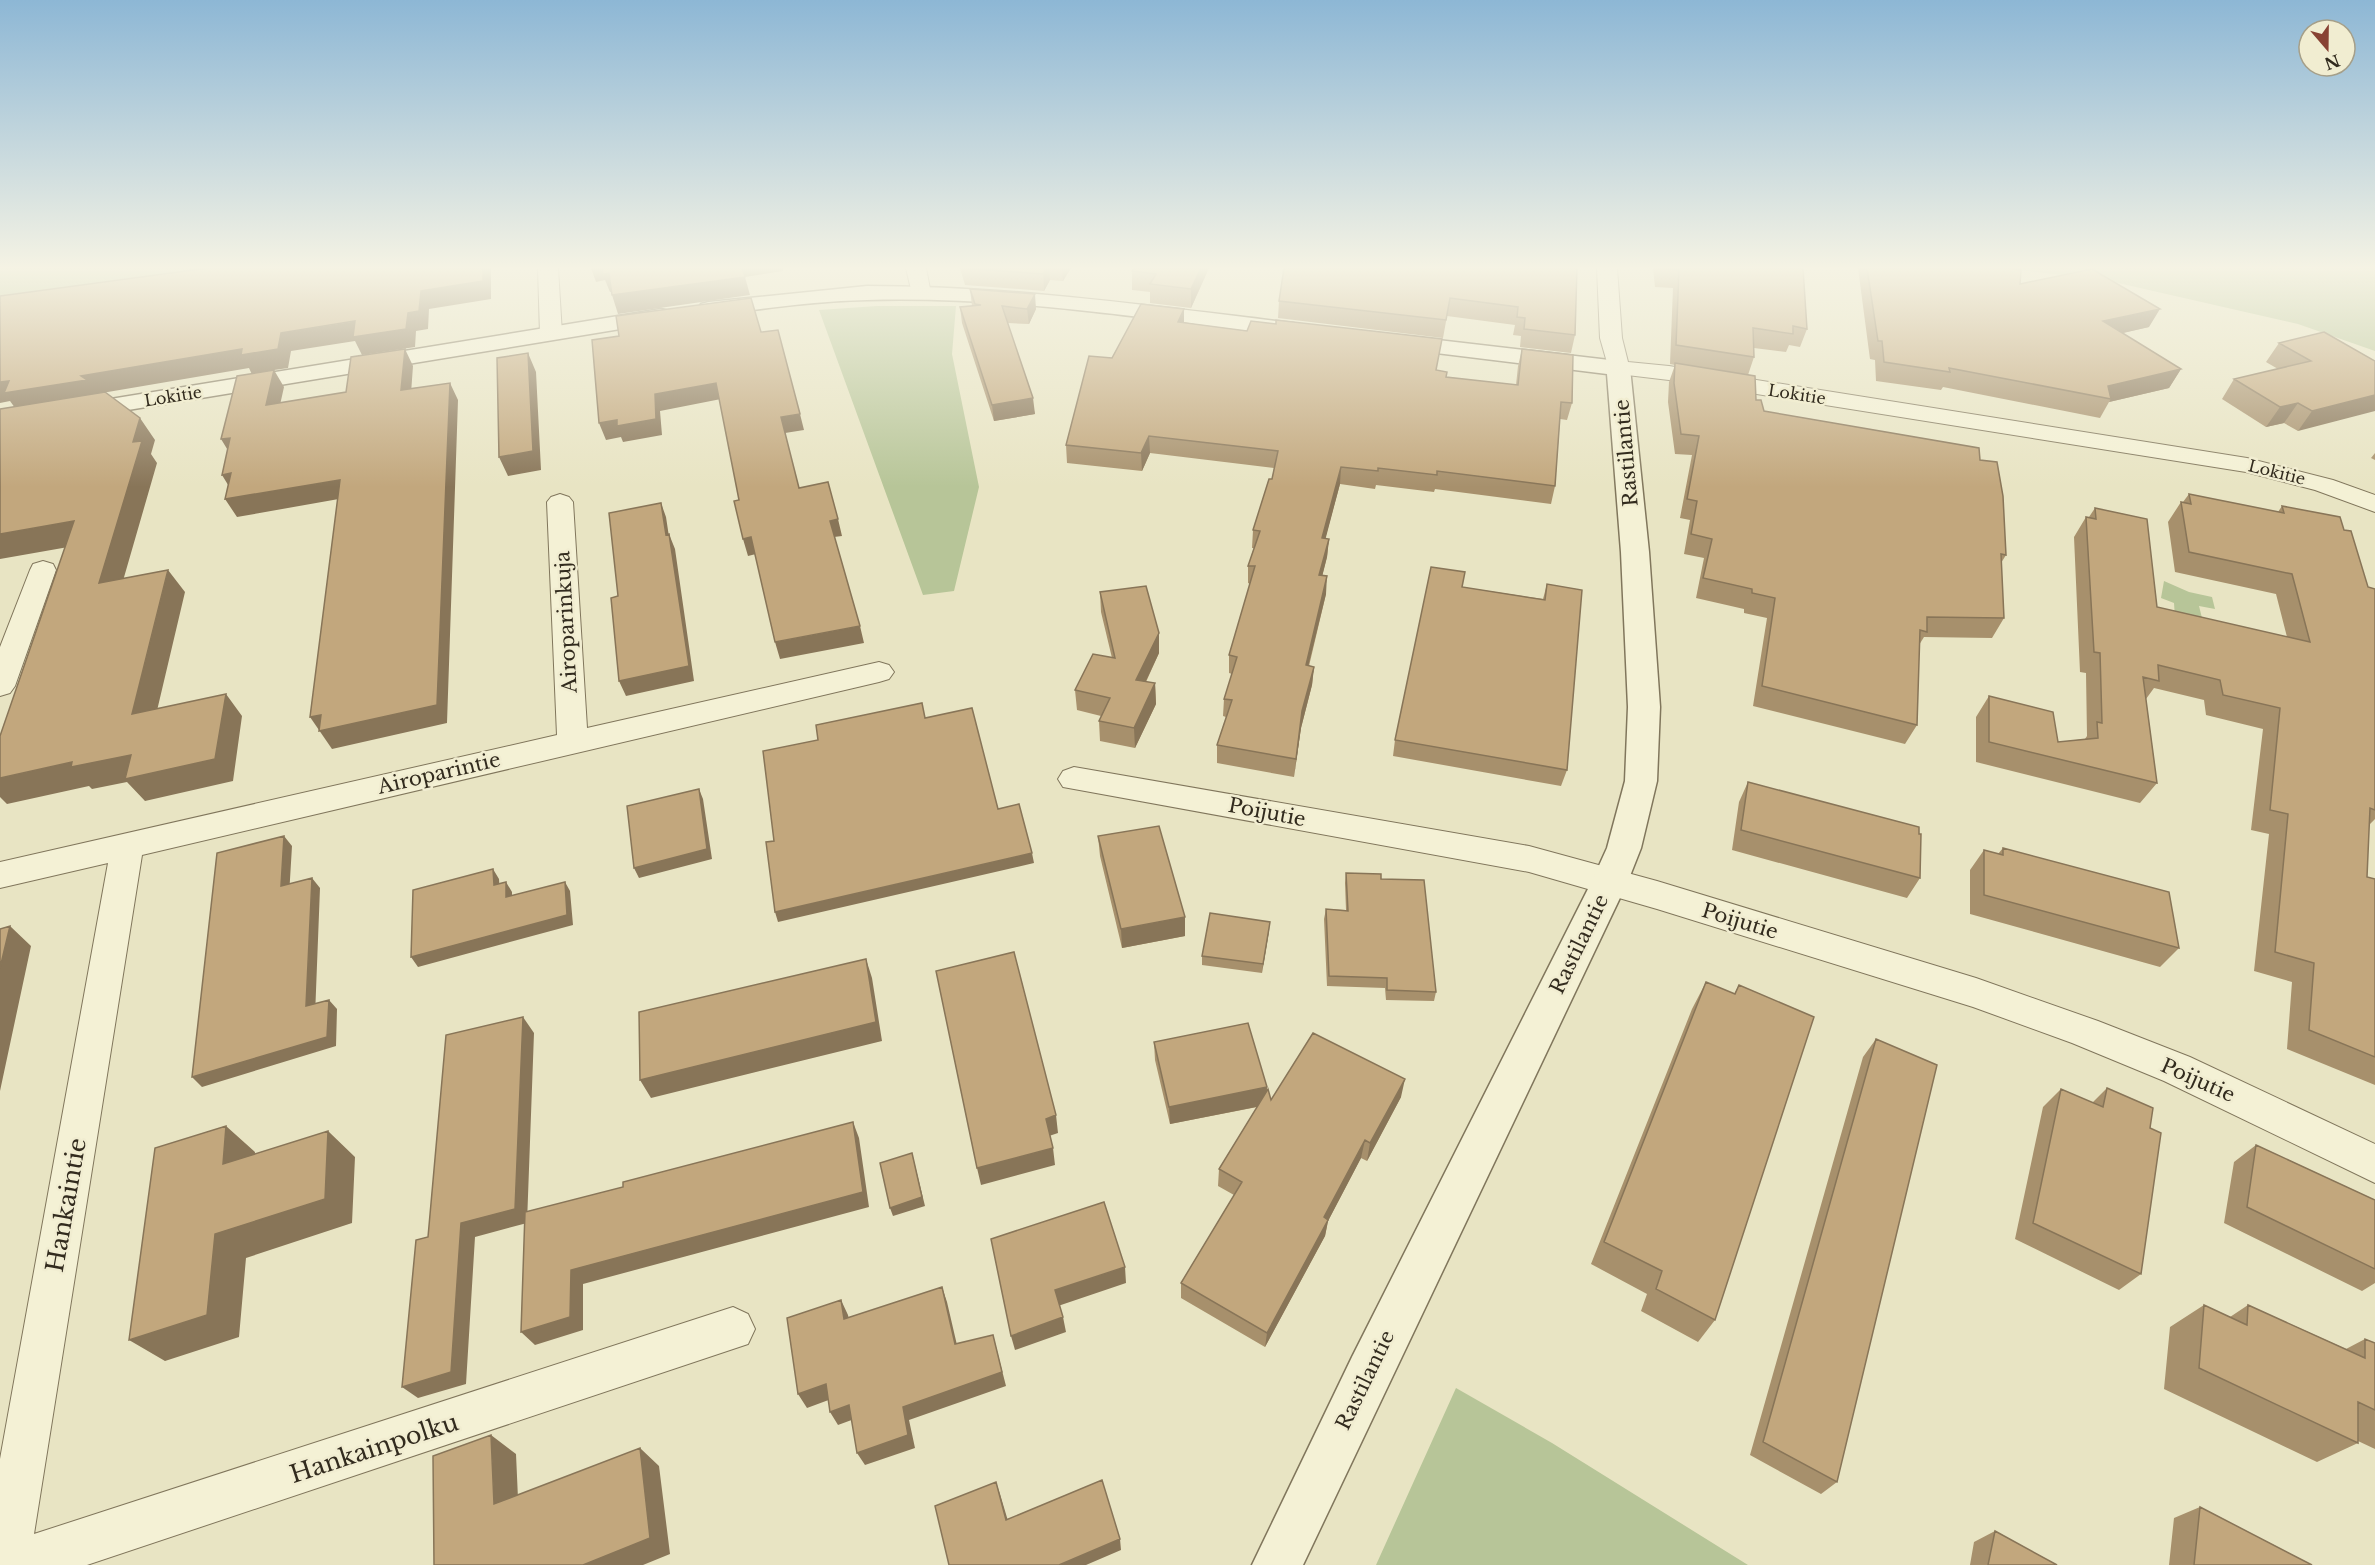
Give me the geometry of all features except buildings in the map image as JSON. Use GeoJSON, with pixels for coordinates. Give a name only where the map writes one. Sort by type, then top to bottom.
{"type":"FeatureCollection","features":[{"type":"Feature","properties":{"kind":"street","name":"Lokitie"},"geometry":{"type":"LineString","coordinates":[[0,424],[508,341]]}},
{"type":"Feature","properties":{"kind":"street","name":"Lokitie"},"geometry":{"type":"LineString","coordinates":[[1387,341],[1669,373],[2247,465],[2324,485],[2375,504]]}},
{"type":"Feature","properties":{"kind":"street","name":"Rastilantie"},"geometry":{"type":"LineString","coordinates":[[1277,1565],[1624,848],[1641,781],[1644,707],[1635,552],[1618,368],[1612,341]]}},
{"type":"Feature","properties":{"kind":"street","name":"Airoparinkuja"},"geometry":{"type":"LineString","coordinates":[[560,502],[573,743]]}},
{"type":"Feature","properties":{"kind":"street"},"geometry":{"type":"LineString","coordinates":[[0,686],[43,570]]}},
{"type":"Feature","properties":{"kind":"street","name":"Airoparintie"},"geometry":{"type":"LineString","coordinates":[[0,875],[879,672]]}},
{"type":"Feature","properties":{"kind":"street","name":"Poijutie"},"geometry":{"type":"LineString","coordinates":[[1074,779],[1447,843],[1529,859],[1610,881],[1976,993],[2085,1032],[2177,1069],[2375,1164]]}},
{"type":"Feature","properties":{"kind":"street","name":"Hankaintie"},"geometry":{"type":"LineString","coordinates":[[5,1565],[128,846]]}},
{"type":"Feature","properties":{"kind":"street","name":"Hankainpolku"},"geometry":{"type":"LineString","coordinates":[[14,1565],[733,1329]]}},
{"type":"Feature","properties":{"kind":"green space"},"geometry":{"type":"Polygon","coordinates":[[[830,341],[953,341],[952,354],[979,487],[954,591],[923,595],[830,341]]]}},
{"type":"Feature","properties":{"kind":"green space"},"geometry":{"type":"Polygon","coordinates":[[[2347,341],[2375,341],[2375,351],[2347,341]]]}},
{"type":"Feature","properties":{"kind":"green space"},"geometry":{"type":"Polygon","coordinates":[[[2164,581],[2189,592],[2212,597],[2215,609],[2199,606],[2204,626],[2175,618],[2174,603],[2161,598],[2164,581]]]}},
{"type":"Feature","properties":{"kind":"green space"},"geometry":{"type":"Polygon","coordinates":[[[1456,1388],[1552,1443],[1748,1565],[1376,1565],[1456,1388]]]}}]}
